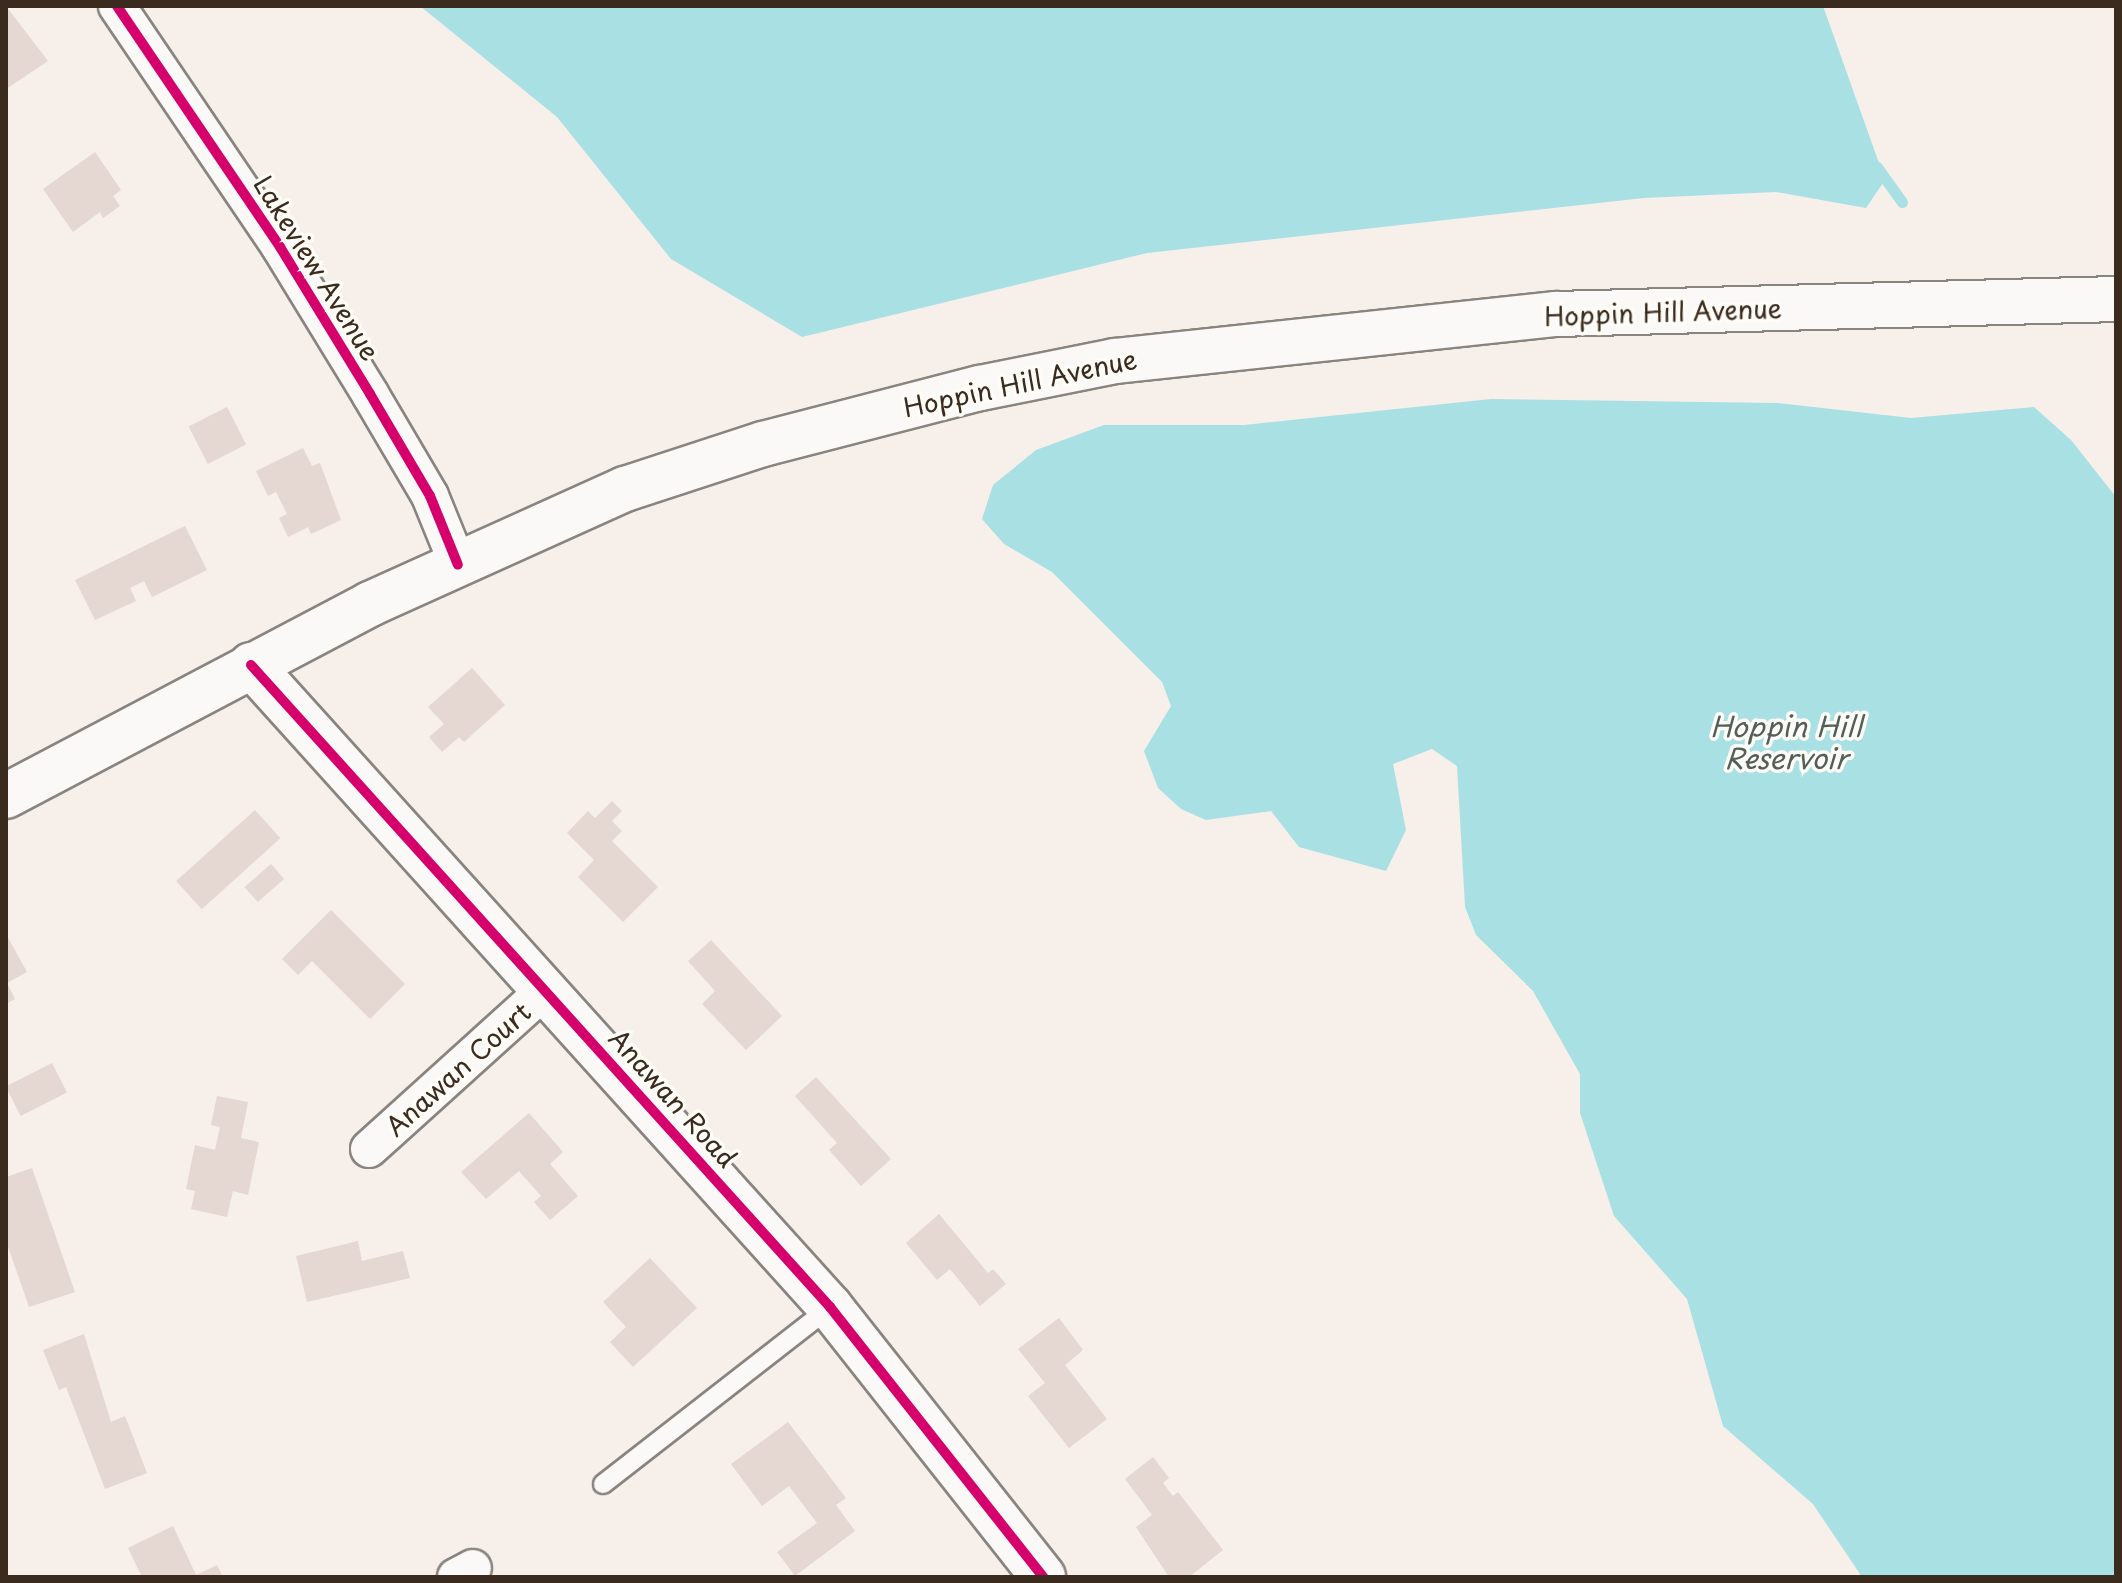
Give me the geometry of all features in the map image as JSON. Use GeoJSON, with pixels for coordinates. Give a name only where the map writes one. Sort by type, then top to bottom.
{"type":"FeatureCollection","features":[{"type":"Feature","properties":{"kind":"main road","name":"Hoppin Hill Avenue"},"geometry":{"type":"LineString","coordinates":[[6,796],[251,665],[625,489],[763,444],[951,395],[1115,361],[1556,314],[2116,299]]}},
{"type":"Feature","properties":{"kind":"main road","name":"Anawan Road"},"geometry":{"type":"LineString","coordinates":[[251,665],[547,988],[830,1307],[1043,1577]]}},
{"type":"Feature","properties":{"kind":"street","name":"Lakeview Avenue"},"geometry":{"type":"LineString","coordinates":[[117,6],[280,247],[370,394],[430,496],[458,565]]}},
{"type":"Feature","properties":{"kind":"street","name":"Anawan Court"},"geometry":{"type":"LineString","coordinates":[[369,1149],[547,988]]}},
{"type":"Feature","properties":{"kind":"lane"},"geometry":{"type":"LineString","coordinates":[[603,1484],[830,1307]]}},
{"type":"Feature","properties":{"kind":"water"},"geometry":{"type":"Polygon","coordinates":[[[420,6],[1823,6],[1885,180],[1866,208],[1776,192],[1644,198],[1147,253],[802,337],[671,259],[557,117],[420,6]]]}},
{"type":"Feature","properties":{"kind":"water","name":"Hoppin Hill Reservoir"},"geometry":{"type":"Polygon","coordinates":[[[1491,399],[1777,403],[1911,418],[2034,407],[2071,440],[2116,497],[2116,1577],[1862,1577],[1813,1504],[1723,1426],[1687,1299],[1614,1216],[1580,1113],[1580,1074],[1533,991],[1476,935],[1465,907],[1457,766],[1432,749],[1393,764],[1406,830],[1386,871],[1299,847],[1271,811],[1206,820],[1181,809],[1158,788],[1144,751],[1171,706],[1162,682],[1052,572],[1004,544],[982,519],[993,485],[1036,450],[1104,425],[1244,425],[1491,399]]]}},
{"type":"Feature","properties":{"kind":"building"},"geometry":{"type":"Polygon","coordinates":[[[6,6],[48,61],[6,89],[6,6]]]}},
{"type":"Feature","properties":{"kind":"building"},"geometry":{"type":"Polygon","coordinates":[[[95,152],[121,190],[113,196],[120,206],[103,218],[100,212],[73,232],[43,189],[95,152]]]}},
{"type":"Feature","properties":{"kind":"building"},"geometry":{"type":"Polygon","coordinates":[[[227,407],[246,444],[208,464],[189,427],[227,407]]]}},
{"type":"Feature","properties":{"kind":"building"},"geometry":{"type":"Polygon","coordinates":[[[303,448],[312,466],[320,463],[341,520],[311,534],[308,527],[288,537],[279,518],[287,514],[276,492],[268,496],[256,471],[303,448]]]}},
{"type":"Feature","properties":{"kind":"building"},"geometry":{"type":"Polygon","coordinates":[[[185,526],[207,570],[152,597],[144,581],[130,588],[136,601],[95,620],[75,580],[185,526]]]}},
{"type":"Feature","properties":{"kind":"building"},"geometry":{"type":"Polygon","coordinates":[[[472,668],[505,705],[464,742],[459,737],[442,752],[429,737],[444,724],[428,707],[472,668]]]}},
{"type":"Feature","properties":{"kind":"building"},"geometry":{"type":"Polygon","coordinates":[[[612,801],[622,811],[612,821],[622,831],[612,841],[658,887],[623,922],[578,877],[594,860],[567,833],[588,811],[595,818],[612,801]]]}},
{"type":"Feature","properties":{"kind":"building"},"geometry":{"type":"Polygon","coordinates":[[[255,810],[280,838],[202,909],[176,881],[255,810]]]}},
{"type":"Feature","properties":{"kind":"building"},"geometry":{"type":"Polygon","coordinates":[[[271,864],[284,879],[258,902],[245,887],[271,864]]]}},
{"type":"Feature","properties":{"kind":"building"},"geometry":{"type":"Polygon","coordinates":[[[331,910],[405,984],[370,1019],[312,961],[298,975],[282,959],[331,910]]]}},
{"type":"Feature","properties":{"kind":"building"},"geometry":{"type":"Polygon","coordinates":[[[6,934],[27,972],[7,983],[15,999],[6,1004],[6,934]]]}},
{"type":"Feature","properties":{"kind":"building"},"geometry":{"type":"Polygon","coordinates":[[[711,940],[782,1016],[746,1050],[702,1004],[715,991],[688,961],[711,940]]]}},
{"type":"Feature","properties":{"kind":"building"},"geometry":{"type":"Polygon","coordinates":[[[52,1063],[67,1092],[21,1116],[6,1086],[52,1063]]]}},
{"type":"Feature","properties":{"kind":"building"},"geometry":{"type":"Polygon","coordinates":[[[816,1077],[891,1159],[861,1186],[829,1150],[837,1143],[795,1096],[816,1077]]]}},
{"type":"Feature","properties":{"kind":"building"},"geometry":{"type":"Polygon","coordinates":[[[217,1096],[248,1102],[241,1138],[259,1142],[248,1195],[233,1191],[227,1217],[191,1209],[195,1191],[186,1189],[195,1145],[215,1150],[220,1127],[211,1125],[217,1096]]]}},
{"type":"Feature","properties":{"kind":"building"},"geometry":{"type":"Polygon","coordinates":[[[529,1113],[563,1152],[550,1164],[578,1196],[550,1220],[534,1202],[541,1196],[519,1171],[486,1199],[461,1172],[529,1113]]]}},
{"type":"Feature","properties":{"kind":"building"},"geometry":{"type":"Polygon","coordinates":[[[32,1168],[75,1292],[29,1307],[6,1241],[6,1177],[32,1168]]]}},
{"type":"Feature","properties":{"kind":"building"},"geometry":{"type":"Polygon","coordinates":[[[939,1214],[988,1273],[993,1269],[1006,1284],[980,1306],[950,1269],[937,1280],[906,1243],[939,1214]]]}},
{"type":"Feature","properties":{"kind":"building"},"geometry":{"type":"Polygon","coordinates":[[[358,1241],[362,1261],[403,1251],[410,1278],[307,1302],[296,1256],[358,1241]]]}},
{"type":"Feature","properties":{"kind":"building"},"geometry":{"type":"Polygon","coordinates":[[[650,1258],[697,1308],[633,1367],[610,1342],[626,1327],[603,1302],[650,1258]]]}},
{"type":"Feature","properties":{"kind":"building"},"geometry":{"type":"Polygon","coordinates":[[[1059,1318],[1083,1350],[1065,1365],[1107,1419],[1069,1448],[1028,1396],[1045,1383],[1018,1349],[1059,1318]]]}},
{"type":"Feature","properties":{"kind":"building"},"geometry":{"type":"Polygon","coordinates":[[[84,1334],[111,1422],[125,1416],[147,1473],[105,1489],[66,1387],[59,1390],[43,1350],[84,1334]]]}},
{"type":"Feature","properties":{"kind":"building"},"geometry":{"type":"Polygon","coordinates":[[[788,1422],[846,1498],[836,1505],[855,1531],[795,1576],[777,1552],[817,1523],[789,1486],[762,1506],[731,1464],[788,1422]]]}},
{"type":"Feature","properties":{"kind":"building"},"geometry":{"type":"Polygon","coordinates":[[[1153,1457],[1169,1478],[1163,1483],[1173,1496],[1178,1492],[1223,1550],[1189,1577],[1169,1577],[1136,1527],[1152,1515],[1125,1479],[1153,1457]]]}},
{"type":"Feature","properties":{"kind":"building"},"geometry":{"type":"Polygon","coordinates":[[[173,1526],[196,1575],[217,1565],[223,1577],[142,1577],[128,1548],[173,1526]]]}},
{"type":"Feature","properties":{"kind":"waterway"},"geometry":{"type":"LineString","coordinates":[[1877,167],[1902,202]]}},
{"type":"Feature","properties":{"kind":"cycle path"},"geometry":{"type":"LineString","coordinates":[[117,6],[280,247],[370,394],[430,496],[458,565]]}},
{"type":"Feature","properties":{"kind":"cycle path"},"geometry":{"type":"LineString","coordinates":[[251,665],[830,1307],[1043,1577]]}}]}
